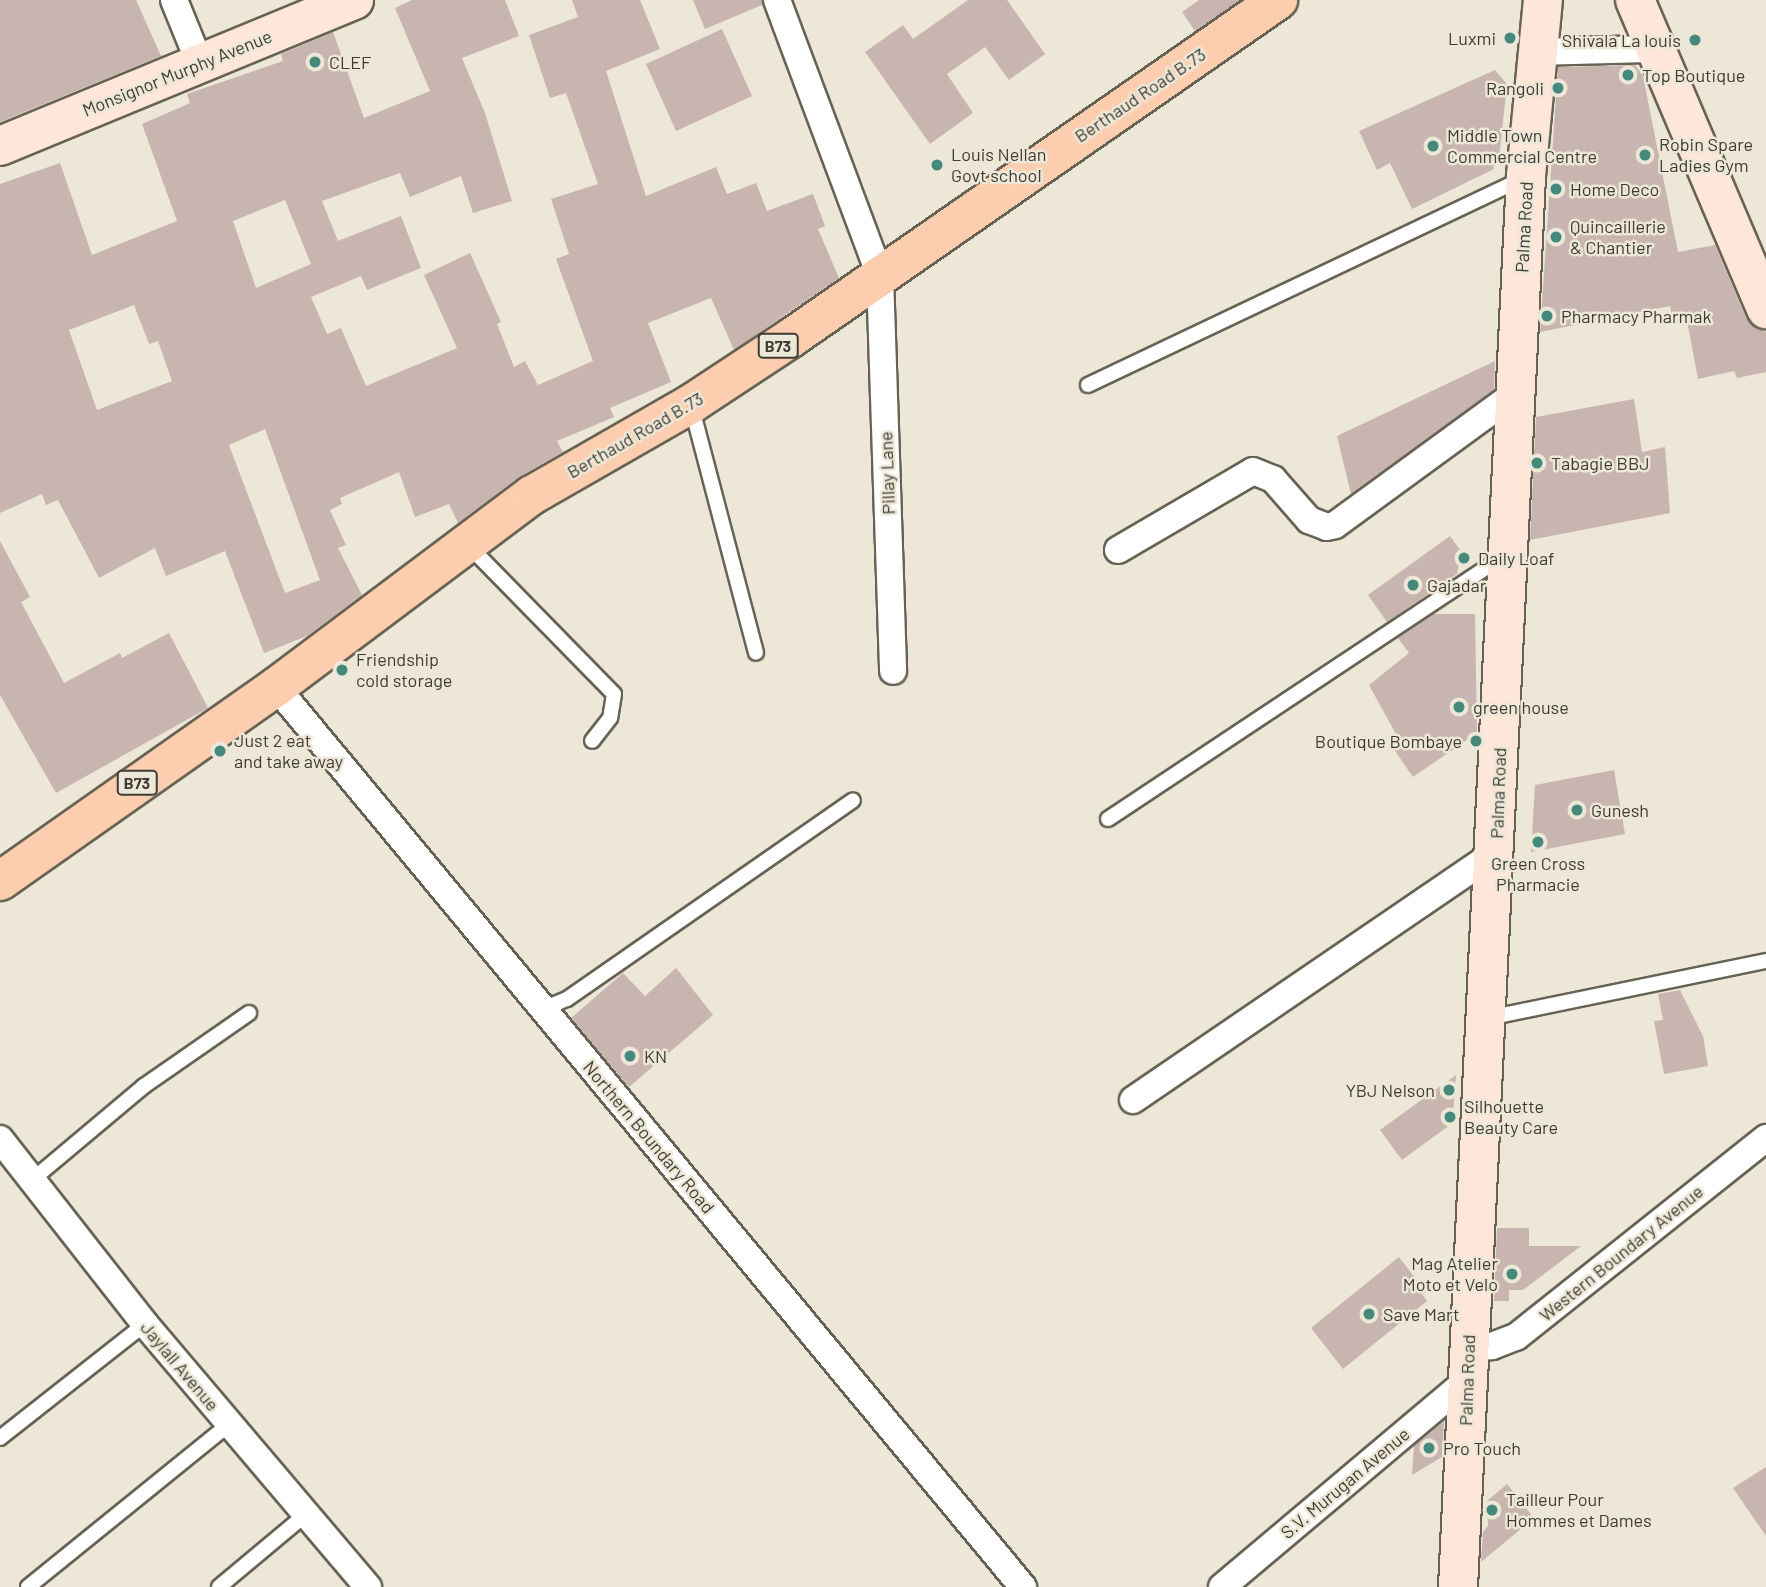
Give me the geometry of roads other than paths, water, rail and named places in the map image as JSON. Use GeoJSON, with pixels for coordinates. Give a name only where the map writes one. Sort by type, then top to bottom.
{"type":"FeatureCollection","features":[{"type":"Feature","properties":{"kind":"main road","name":"Monsignor Murphy Avenue"},"geometry":{"type":"LineString","coordinates":[[0,146],[354,0]]}},
{"type":"Feature","properties":{"kind":"main road","name":"Berthaud Road B.73"},"geometry":{"type":"LineString","coordinates":[[0,881],[276,687],[532,495],[691,404],[1278,0]]}},
{"type":"Feature","properties":{"kind":"main road","name":"Palma Road"},"geometry":{"type":"LineString","coordinates":[[1458,1587],[1526,176],[1543,0]]}},
{"type":"Feature","properties":{"kind":"main road"},"geometry":{"type":"LineString","coordinates":[[1635,0],[1766,309]]}},
{"type":"Feature","properties":{"kind":"street"},"geometry":{"type":"LineString","coordinates":[[174,0],[200,64]]}},
{"type":"Feature","properties":{"kind":"street","name":"Pillay Lane"},"geometry":{"type":"LineString","coordinates":[[777,0],[880,276],[893,671]]}},
{"type":"Feature","properties":{"kind":"street"},"geometry":{"type":"LineString","coordinates":[[1538,52],[1655,49]]}},
{"type":"Feature","properties":{"kind":"street"},"geometry":{"type":"LineString","coordinates":[[1118,550],[1253,471],[1273,478],[1309,520],[1327,527],[1335,525],[1516,393]]}},
{"type":"Feature","properties":{"kind":"street","name":"Northern Boundary Road"},"geometry":{"type":"LineString","coordinates":[[276,687],[1023,1587]]}},
{"type":"Feature","properties":{"kind":"street"},"geometry":{"type":"LineString","coordinates":[[1133,1100],[1495,853]]}},
{"type":"Feature","properties":{"kind":"street","name":"Western Boundary Avenue"},"geometry":{"type":"LineString","coordinates":[[1468,1364],[1492,1346],[1516,1337],[1766,1138]]}},
{"type":"Feature","properties":{"kind":"street","name":"Jaylall Avenue"},"geometry":{"type":"LineString","coordinates":[[0,1139],[145,1324],[368,1587]]}},
{"type":"Feature","properties":{"kind":"street","name":"S.V. Murugan Avenue"},"geometry":{"type":"LineString","coordinates":[[1222,1587],[1468,1364]]}},
{"type":"Feature","properties":{"kind":"lane"},"geometry":{"type":"LineString","coordinates":[[1088,385],[1526,176]]}},
{"type":"Feature","properties":{"kind":"lane"},"geometry":{"type":"LineString","coordinates":[[691,404],[756,653]]}},
{"type":"Feature","properties":{"kind":"lane"},"geometry":{"type":"LineString","coordinates":[[467,544],[614,694],[610,718],[592,741]]}},
{"type":"Feature","properties":{"kind":"lane"},"geometry":{"type":"LineString","coordinates":[[1108,819],[1508,553]]}},
{"type":"Feature","properties":{"kind":"lane"},"geometry":{"type":"LineString","coordinates":[[543,1009],[567,999],[853,800]]}},
{"type":"Feature","properties":{"kind":"lane"},"geometry":{"type":"LineString","coordinates":[[1486,1019],[1766,961]]}},
{"type":"Feature","properties":{"kind":"lane"},"geometry":{"type":"LineString","coordinates":[[32,1180],[144,1086],[248,1013]]}},
{"type":"Feature","properties":{"kind":"lane"},"geometry":{"type":"LineString","coordinates":[[0,1438],[145,1324]]}},
{"type":"Feature","properties":{"kind":"lane"},"geometry":{"type":"LineString","coordinates":[[28,1587],[229,1424]]}},
{"type":"Feature","properties":{"kind":"lane"},"geometry":{"type":"LineString","coordinates":[[219,1587],[305,1515]]}},
{"type":"Feature","properties":{"kind":"place","name":"Luxmi"},"geometry":{"type":"Point","coordinates":[1510,38]}},
{"type":"Feature","properties":{"kind":"place","name":"Shivala La louis"},"geometry":{"type":"Point","coordinates":[1695,40]}},
{"type":"Feature","properties":{"kind":"place","name":"CLEF"},"geometry":{"type":"Point","coordinates":[315,62]}},
{"type":"Feature","properties":{"kind":"place","name":"Top Boutique"},"geometry":{"type":"Point","coordinates":[1628,75]}},
{"type":"Feature","properties":{"kind":"place","name":"Rangoli"},"geometry":{"type":"Point","coordinates":[1558,88]}},
{"type":"Feature","properties":{"kind":"place","name":"Middle Town Commercial Centre"},"geometry":{"type":"Point","coordinates":[1433,146]}},
{"type":"Feature","properties":{"kind":"place","name":"Robin Spare Ladies Gym"},"geometry":{"type":"Point","coordinates":[1645,155]}},
{"type":"Feature","properties":{"kind":"place","name":"Louis Nellan Govt school"},"geometry":{"type":"Point","coordinates":[937,165]}},
{"type":"Feature","properties":{"kind":"place","name":"Home Deco"},"geometry":{"type":"Point","coordinates":[1556,189]}},
{"type":"Feature","properties":{"kind":"place","name":"Quincaillerie & Chantier"},"geometry":{"type":"Point","coordinates":[1556,237]}},
{"type":"Feature","properties":{"kind":"place","name":"Pharmacy Pharmak"},"geometry":{"type":"Point","coordinates":[1547,316]}},
{"type":"Feature","properties":{"kind":"place","name":"Tabagie BBJ"},"geometry":{"type":"Point","coordinates":[1537,463]}},
{"type":"Feature","properties":{"kind":"place","name":"Daily Loaf"},"geometry":{"type":"Point","coordinates":[1464,558]}},
{"type":"Feature","properties":{"kind":"place","name":"Gajadar"},"geometry":{"type":"Point","coordinates":[1413,585]}},
{"type":"Feature","properties":{"kind":"place","name":"Friendship cold storage"},"geometry":{"type":"Point","coordinates":[342,670]}},
{"type":"Feature","properties":{"kind":"place","name":"green house"},"geometry":{"type":"Point","coordinates":[1459,707]}},
{"type":"Feature","properties":{"kind":"place","name":"Boutique Bombaye"},"geometry":{"type":"Point","coordinates":[1476,741]}},
{"type":"Feature","properties":{"kind":"place","name":"Just 2 eat and take away"},"geometry":{"type":"Point","coordinates":[220,751]}},
{"type":"Feature","properties":{"kind":"place","name":"Gunesh"},"geometry":{"type":"Point","coordinates":[1577,810]}},
{"type":"Feature","properties":{"kind":"place","name":"Green Cross Pharmacie"},"geometry":{"type":"Point","coordinates":[1538,842]}},
{"type":"Feature","properties":{"kind":"place","name":"KN"},"geometry":{"type":"Point","coordinates":[630,1056]}},
{"type":"Feature","properties":{"kind":"place","name":"YBJ Nelson"},"geometry":{"type":"Point","coordinates":[1449,1090]}},
{"type":"Feature","properties":{"kind":"place","name":"Silhouette Beauty Care"},"geometry":{"type":"Point","coordinates":[1450,1117]}},
{"type":"Feature","properties":{"kind":"place","name":"Mag Atelier Moto et Velo"},"geometry":{"type":"Point","coordinates":[1512,1274]}},
{"type":"Feature","properties":{"kind":"place","name":"Save Mart"},"geometry":{"type":"Point","coordinates":[1369,1314]}},
{"type":"Feature","properties":{"kind":"place","name":"Pro Touch"},"geometry":{"type":"Point","coordinates":[1429,1448]}},
{"type":"Feature","properties":{"kind":"place","name":"Tailleur Pour Hommes et Dames"},"geometry":{"type":"Point","coordinates":[1492,1510]}}]}
